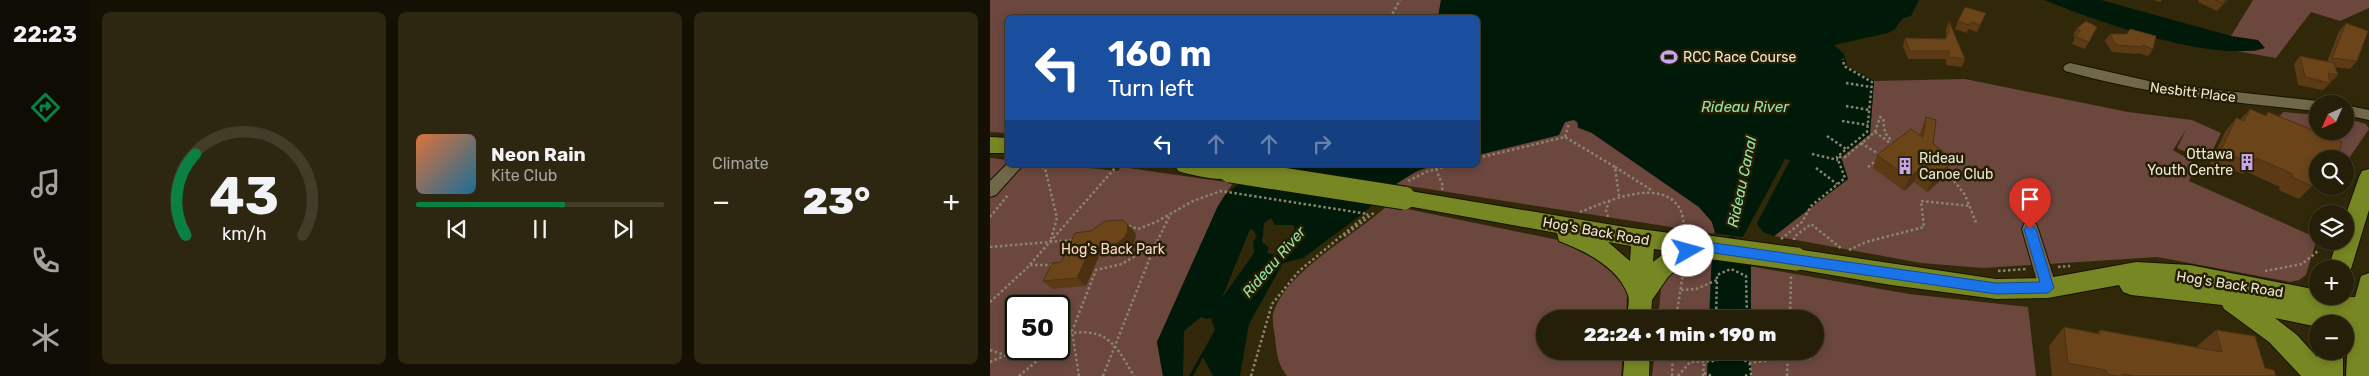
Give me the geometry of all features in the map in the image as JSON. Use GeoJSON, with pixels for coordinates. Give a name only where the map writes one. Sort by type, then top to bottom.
{"type":"FeatureCollection","features":[{"type":"Feature","properties":{"kind":"main road"},"geometry":{"type":"LineString","coordinates":[[990,146],[1005,146]]}},
{"type":"Feature","properties":{"kind":"main road","name":"Hog's Back Road"},"geometry":{"type":"LineString","coordinates":[[1200,167],[1404,191],[1508,216],[1643,238],[1692,238],[1793,258],[1963,285],[1996,289],[2048,288],[2136,272],[2190,275],[2332,310]]}},
{"type":"Feature","properties":{"kind":"main road"},"geometry":{"type":"LineString","coordinates":[[2342,260],[2369,177]]}},
{"type":"Feature","properties":{"kind":"main road"},"geometry":{"type":"LineString","coordinates":[[1508,216],[1583,240],[1609,254],[1622,265],[1640,307]]}},
{"type":"Feature","properties":{"kind":"main road"},"geometry":{"type":"LineString","coordinates":[[1640,307],[1643,238]]}},
{"type":"Feature","properties":{"kind":"main road"},"geometry":{"type":"LineString","coordinates":[[1640,307],[1662,266],[1677,256],[1692,238]]}},
{"type":"Feature","properties":{"kind":"main road","name":"Hog's Back Road"},"geometry":{"type":"LineString","coordinates":[[2097,280],[2332,310]]}},
{"type":"Feature","properties":{"kind":"main road"},"geometry":{"type":"LineString","coordinates":[[2359,376],[2369,283]]}},
{"type":"Feature","properties":{"kind":"main road"},"geometry":{"type":"LineString","coordinates":[[2221,295],[2284,338],[2296,349],[2316,376]]}},
{"type":"Feature","properties":{"kind":"main road"},"geometry":{"type":"LineString","coordinates":[[2332,310],[2365,318]]}},
{"type":"Feature","properties":{"kind":"main road"},"geometry":{"type":"LineString","coordinates":[[1636,376],[1637,360]]}},
{"type":"Feature","properties":{"kind":"main road"},"geometry":{"type":"LineString","coordinates":[[2330,360],[2330,376]]}},
{"type":"Feature","properties":{"kind":"street","name":"Nesbitt Place"},"geometry":{"type":"LineString","coordinates":[[2070,68],[2096,77],[2152,88],[2309,105]]}},
{"type":"Feature","properties":{"kind":"street"},"geometry":{"type":"LineString","coordinates":[[2354,112],[2369,115]]}},
{"type":"Feature","properties":{"kind":"street"},"geometry":{"type":"LineString","coordinates":[[2030,229],[2048,288]]}},
{"type":"Feature","properties":{"kind":"lane"},"geometry":{"type":"LineString","coordinates":[[990,191],[1012,167]]}},
{"type":"Feature","properties":{"kind":"path"},"geometry":{"type":"LineString","coordinates":[[1392,15],[1400,0]]}},
{"type":"Feature","properties":{"kind":"path"},"geometry":{"type":"LineString","coordinates":[[1838,158],[1866,133],[1872,82],[1844,66],[1843,59]]}},
{"type":"Feature","properties":{"kind":"path"},"geometry":{"type":"LineString","coordinates":[[1846,83],[1871,87]]}},
{"type":"Feature","properties":{"kind":"path"},"geometry":{"type":"LineString","coordinates":[[1846,106],[1869,110]]}},
{"type":"Feature","properties":{"kind":"path"},"geometry":{"type":"LineString","coordinates":[[1812,154],[1838,158],[1845,157],[1874,132],[1880,117],[1883,118],[1886,133],[1894,144]]}},
{"type":"Feature","properties":{"kind":"path"},"geometry":{"type":"LineString","coordinates":[[1842,120],[1868,125]]}},
{"type":"Feature","properties":{"kind":"path"},"geometry":{"type":"LineString","coordinates":[[1565,137],[1569,123]]}},
{"type":"Feature","properties":{"kind":"path"},"geometry":{"type":"LineString","coordinates":[[1874,132],[1894,144]]}},
{"type":"Feature","properties":{"kind":"path"},"geometry":{"type":"LineString","coordinates":[[1866,133],[1870,136]]}},
{"type":"Feature","properties":{"kind":"path"},"geometry":{"type":"LineString","coordinates":[[1827,136],[1846,149]]}},
{"type":"Feature","properties":{"kind":"path"},"geometry":{"type":"LineString","coordinates":[[1480,158],[1565,137],[1676,205],[1684,216],[1692,238]]}},
{"type":"Feature","properties":{"kind":"path"},"geometry":{"type":"LineString","coordinates":[[1861,143],[1881,156]]}},
{"type":"Feature","properties":{"kind":"path"},"geometry":{"type":"LineString","coordinates":[[1868,167],[1894,144]]}},
{"type":"Feature","properties":{"kind":"path"},"geometry":{"type":"LineString","coordinates":[[1780,240],[1802,222],[1811,206],[1845,178],[1838,158]]}},
{"type":"Feature","properties":{"kind":"path"},"geometry":{"type":"LineString","coordinates":[[1042,167],[1045,168],[1057,218],[1051,240]]}},
{"type":"Feature","properties":{"kind":"path"},"geometry":{"type":"LineString","coordinates":[[990,302],[1029,265],[1116,167]]}},
{"type":"Feature","properties":{"kind":"path"},"geometry":{"type":"LineString","coordinates":[[1404,191],[1419,175],[1444,167]]}},
{"type":"Feature","properties":{"kind":"path"},"geometry":{"type":"LineString","coordinates":[[1616,167],[1618,196]]}},
{"type":"Feature","properties":{"kind":"path"},"geometry":{"type":"LineString","coordinates":[[1943,167],[1962,188],[1971,206],[1977,225]]}},
{"type":"Feature","properties":{"kind":"path"},"geometry":{"type":"LineString","coordinates":[[1816,168],[1838,184]]}},
{"type":"Feature","properties":{"kind":"path"},"geometry":{"type":"LineString","coordinates":[[1436,169],[1443,186]]}},
{"type":"Feature","properties":{"kind":"path"},"geometry":{"type":"LineString","coordinates":[[1120,225],[1128,224],[1138,229],[1193,201],[1221,191],[1368,214],[1293,277],[1272,304],[1251,376]]}},
{"type":"Feature","properties":{"kind":"path"},"geometry":{"type":"LineString","coordinates":[[1573,214],[1618,196],[1654,191]]}},
{"type":"Feature","properties":{"kind":"path"},"geometry":{"type":"LineString","coordinates":[[1610,200],[1606,210],[1608,217],[1615,219]]}},
{"type":"Feature","properties":{"kind":"path"},"geometry":{"type":"LineString","coordinates":[[1790,310],[1794,237],[1811,224],[1846,252],[1866,242],[1924,227],[1921,201],[1971,206]]}},
{"type":"Feature","properties":{"kind":"path"},"geometry":{"type":"LineString","coordinates":[[1336,241],[1355,230],[1382,207]]}},
{"type":"Feature","properties":{"kind":"path"},"geometry":{"type":"LineString","coordinates":[[1103,376],[1156,243],[1170,214]]}},
{"type":"Feature","properties":{"kind":"path"},"geometry":{"type":"LineString","coordinates":[[990,247],[1051,240],[1080,240]]}},
{"type":"Feature","properties":{"kind":"path"},"geometry":{"type":"LineString","coordinates":[[1096,270],[1122,264],[1156,243]]}},
{"type":"Feature","properties":{"kind":"path"},"geometry":{"type":"LineString","coordinates":[[2260,272],[2302,264],[2318,251]]}},
{"type":"Feature","properties":{"kind":"path"},"geometry":{"type":"LineString","coordinates":[[1029,265],[1058,265]]}},
{"type":"Feature","properties":{"kind":"path"},"geometry":{"type":"LineString","coordinates":[[1079,376],[1072,331],[1097,266]]}},
{"type":"Feature","properties":{"kind":"path"},"geometry":{"type":"LineString","coordinates":[[1678,310],[1684,267]]}},
{"type":"Feature","properties":{"kind":"path"},"geometry":{"type":"LineString","coordinates":[[1716,310],[1717,275],[1731,269],[1746,276],[1747,310]]}},
{"type":"Feature","properties":{"kind":"path"},"geometry":{"type":"LineString","coordinates":[[1681,290],[1696,289],[1718,280]]}},
{"type":"Feature","properties":{"kind":"path"},"geometry":{"type":"LineString","coordinates":[[1072,331],[1107,338],[1116,345],[1134,376]]}},
{"type":"Feature","properties":{"kind":"path"},"geometry":{"type":"LineString","coordinates":[[990,350],[1005,355]]}},
{"type":"Feature","properties":{"kind":"path"},"geometry":{"type":"LineString","coordinates":[[990,362],[1005,355]]}},
{"type":"Feature","properties":{"kind":"path"},"geometry":{"type":"LineString","coordinates":[[1019,376],[1038,360]]}},
{"type":"Feature","properties":{"kind":"path"},"geometry":{"type":"LineString","coordinates":[[1672,376],[1673,360]]}},
{"type":"Feature","properties":{"kind":"path"},"geometry":{"type":"LineString","coordinates":[[1678,376],[1693,360]]}},
{"type":"Feature","properties":{"kind":"path"},"geometry":{"type":"LineString","coordinates":[[1704,360],[1704,375],[1712,376]]}},
{"type":"Feature","properties":{"kind":"path"},"geometry":{"type":"LineString","coordinates":[[1742,360],[1749,363],[1766,360]]}},
{"type":"Feature","properties":{"kind":"path"},"geometry":{"type":"LineString","coordinates":[[1746,376],[1750,374],[1749,360]]}},
{"type":"Feature","properties":{"kind":"path"},"geometry":{"type":"LineString","coordinates":[[1787,376],[1788,360]]}},
{"type":"Feature","properties":{"kind":"green space"},"geometry":{"type":"Polygon","coordinates":[[[990,0],[1441,0],[1438,15],[1005,15],[1005,133],[990,132],[990,0]]]}},
{"type":"Feature","properties":{"kind":"green space"},"geometry":{"type":"Polygon","coordinates":[[[2253,0],[2369,0],[2369,8],[2340,21],[2311,12],[2276,58],[2236,51],[2255,51],[2265,48],[2231,36],[2253,0]]]}},
{"type":"Feature","properties":{"kind":"green space","name":"Rideau Canoe Club"},"geometry":{"type":"Polygon","coordinates":[[[1965,79],[2128,112],[2192,120],[2221,133],[2207,162],[2177,148],[2186,130],[2173,150],[2196,164],[2189,181],[2309,234],[2309,250],[2313,250],[2306,275],[2299,280],[2290,282],[2157,257],[1983,268],[1921,263],[1774,236],[1848,179],[1841,158],[1870,134],[1874,81],[1965,79]]]}},
{"type":"Feature","properties":{"kind":"green space"},"geometry":{"type":"Polygon","coordinates":[[[2283,112],[2309,114],[2309,140],[2354,140],[2354,121],[2366,124],[2369,129],[2354,151],[2316,150],[2273,125],[2283,112]]]}},
{"type":"Feature","properties":{"kind":"green space"},"geometry":{"type":"Polygon","coordinates":[[[1572,119],[1577,121],[1578,128],[1592,133],[1699,207],[1712,222],[1716,234],[1396,184],[1430,167],[1480,167],[1480,155],[1559,135],[1564,123],[1572,119]]]}},
{"type":"Feature","properties":{"kind":"green space","name":"Hog's Back Park"},"geometry":{"type":"Polygon","coordinates":[[[990,158],[1005,160],[1005,167],[1080,167],[1118,171],[1121,167],[1233,183],[1218,206],[1157,342],[1163,376],[990,376],[990,158]]]}},
{"type":"Feature","properties":{"kind":"green space"},"geometry":{"type":"Polygon","coordinates":[[[1388,205],[1589,248],[1620,273],[1627,294],[1626,310],[1536,310],[1536,360],[1622,360],[1621,376],[1287,376],[1278,358],[1273,323],[1273,314],[1280,298],[1306,269],[1388,205]]]}},
{"type":"Feature","properties":{"kind":"green space"},"geometry":{"type":"Polygon","coordinates":[[[1688,258],[1717,261],[1714,310],[1659,310],[1662,278],[1688,258]]]}},
{"type":"Feature","properties":{"kind":"green space"},"geometry":{"type":"Polygon","coordinates":[[[1743,265],[1909,294],[2028,307],[2036,376],[1742,376],[1742,360],[1824,360],[1824,310],[1742,310],[1743,265]]]}},
{"type":"Feature","properties":{"kind":"green space"},"geometry":{"type":"Polygon","coordinates":[[[1654,360],[1711,360],[1711,376],[1652,376],[1654,360]]]}},
{"type":"Feature","properties":{"kind":"water","name":"Rideau River"},"geometry":{"type":"Polygon","coordinates":[[[1441,0],[1919,0],[1911,16],[1902,19],[1895,29],[1888,33],[1834,45],[1844,54],[1847,66],[1874,81],[1870,134],[1841,157],[1848,179],[1774,236],[1763,232],[1756,223],[1751,222],[1743,237],[1743,255],[1720,252],[1712,222],[1699,207],[1592,133],[1578,127],[1578,123],[1574,120],[1565,122],[1559,135],[1480,155],[1480,15],[1438,15],[1441,0]]]}},
{"type":"Feature","properties":{"kind":"water"},"geometry":{"type":"Polygon","coordinates":[[[2044,0],[2101,0],[2231,36],[2258,40],[2265,48],[2242,51],[2215,50],[2185,45],[2154,38],[2044,0]]]}},
{"type":"Feature","properties":{"kind":"water","name":"Rideau River"},"geometry":{"type":"Polygon","coordinates":[[[1260,167],[1428,167],[1418,170],[1396,184],[1361,215],[1303,258],[1283,263],[1249,324],[1240,376],[1213,376],[1203,357],[1193,376],[1189,376],[1215,330],[1211,318],[1201,317],[1184,331],[1183,376],[1163,376],[1157,342],[1218,206],[1225,195],[1260,167]],[[1271,218],[1264,223],[1262,242],[1269,248],[1267,253],[1276,255],[1295,229],[1294,225],[1275,225],[1271,218]],[[1250,229],[1222,298],[1254,253],[1253,241],[1257,237],[1254,231],[1250,229]]]}},
{"type":"Feature","properties":{"kind":"pier"},"geometry":{"type":"Polygon","coordinates":[[[1785,159],[1790,160],[1755,227],[1753,225],[1746,238],[1746,255],[1718,253],[1713,233],[1743,237],[1785,159]]]}},
{"type":"Feature","properties":{"kind":"building"},"geometry":{"type":"Polygon","coordinates":[[[2215,0],[2226,0],[2223,3],[2215,0]]]}},
{"type":"Feature","properties":{"kind":"building"},"geometry":{"type":"Polygon","coordinates":[[[1965,7],[1986,13],[1980,25],[1971,22],[1969,25],[1958,21],[1965,7]]]}},
{"type":"Feature","properties":{"kind":"building"},"geometry":{"type":"Polygon","coordinates":[[[1949,21],[1965,59],[1949,57],[1949,51],[1910,51],[1905,38],[1945,39],[1949,32],[1949,21]]]}},
{"type":"Feature","properties":{"kind":"building"},"geometry":{"type":"Polygon","coordinates":[[[2086,21],[2097,27],[2089,42],[2076,37],[2080,30],[2077,28],[2086,21]]]}},
{"type":"Feature","properties":{"kind":"building"},"geometry":{"type":"Polygon","coordinates":[[[2346,23],[2368,31],[2357,61],[2332,58],[2346,23]]]}},
{"type":"Feature","properties":{"kind":"building"},"geometry":{"type":"Polygon","coordinates":[[[2130,29],[2156,36],[2153,49],[2142,45],[2142,47],[2116,45],[2110,34],[2127,34],[2130,29]]]}},
{"type":"Feature","properties":{"kind":"building"},"geometry":{"type":"Polygon","coordinates":[[[2300,56],[2334,63],[2338,75],[2328,73],[2330,83],[2305,77],[2300,56]]]}},
{"type":"Feature","properties":{"kind":"building"},"geometry":{"type":"Polygon","coordinates":[[[2250,109],[2266,116],[2268,112],[2309,129],[2309,140],[2337,140],[2342,142],[2340,150],[2309,150],[2309,185],[2292,177],[2293,174],[2256,158],[2255,161],[2246,157],[2244,161],[2221,150],[2236,118],[2244,121],[2250,109]]]}},
{"type":"Feature","properties":{"kind":"building"},"geometry":{"type":"Polygon","coordinates":[[[1926,117],[1936,120],[1933,144],[1943,151],[1935,156],[1949,165],[1932,179],[1919,169],[1909,178],[1877,155],[1911,129],[1923,137],[1926,117]]]}},
{"type":"Feature","properties":{"kind":"building"},"geometry":{"type":"Polygon","coordinates":[[[1122,220],[1127,224],[1128,230],[1125,237],[1110,248],[1090,249],[1077,278],[1043,281],[1052,263],[1061,262],[1075,233],[1091,231],[1105,221],[1122,220]]]}},
{"type":"Feature","properties":{"kind":"building"},"geometry":{"type":"Polygon","coordinates":[[[2064,327],[2100,334],[2100,330],[2222,352],[2216,330],[2255,336],[2265,368],[2274,370],[2276,376],[2134,376],[2123,374],[2123,376],[2116,376],[2107,374],[2106,370],[2068,363],[2064,327]]]}},
{"type":"Feature","properties":{"kind":"waterway","name":"Rideau Canal"},"geometry":{"type":"LineString","coordinates":[[1731,243],[1731,253]]}},
{"type":"Feature","properties":{"kind":"waterway"},"geometry":{"type":"LineString","coordinates":[[1718,310],[1720,252],[1731,253]]}},
{"type":"Feature","properties":{"kind":"waterway"},"geometry":{"type":"LineString","coordinates":[[1730,310],[1731,253]]}},
{"type":"Feature","properties":{"kind":"waterway"},"geometry":{"type":"LineString","coordinates":[[1731,253],[1743,255],[1742,310]]}},
{"type":"Feature","properties":{"kind":"waterway"},"geometry":{"type":"LineString","coordinates":[[1716,376],[1717,360]]}},
{"type":"Feature","properties":{"kind":"waterway"},"geometry":{"type":"LineString","coordinates":[[1729,376],[1730,360]]}},
{"type":"Feature","properties":{"kind":"waterway"},"geometry":{"type":"LineString","coordinates":[[1742,360],[1742,376]]}},
{"type":"Feature","properties":{"kind":"place","name":"RCC Race Course"},"geometry":{"type":"Point","coordinates":[1669,57]}},
{"type":"Feature","properties":{"kind":"place","name":"Ottawa Youth Centre"},"geometry":{"type":"Point","coordinates":[2247,162]}},
{"type":"Feature","properties":{"kind":"place","name":"Rideau Canoe Club"},"geometry":{"type":"Point","coordinates":[1905,166]}},
{"type":"Feature","properties":{"kind":"route"},"geometry":{"type":"LineString","coordinates":[[1688,251],[1700,246],[1996,289],[2048,288],[2030,229]]}}]}
